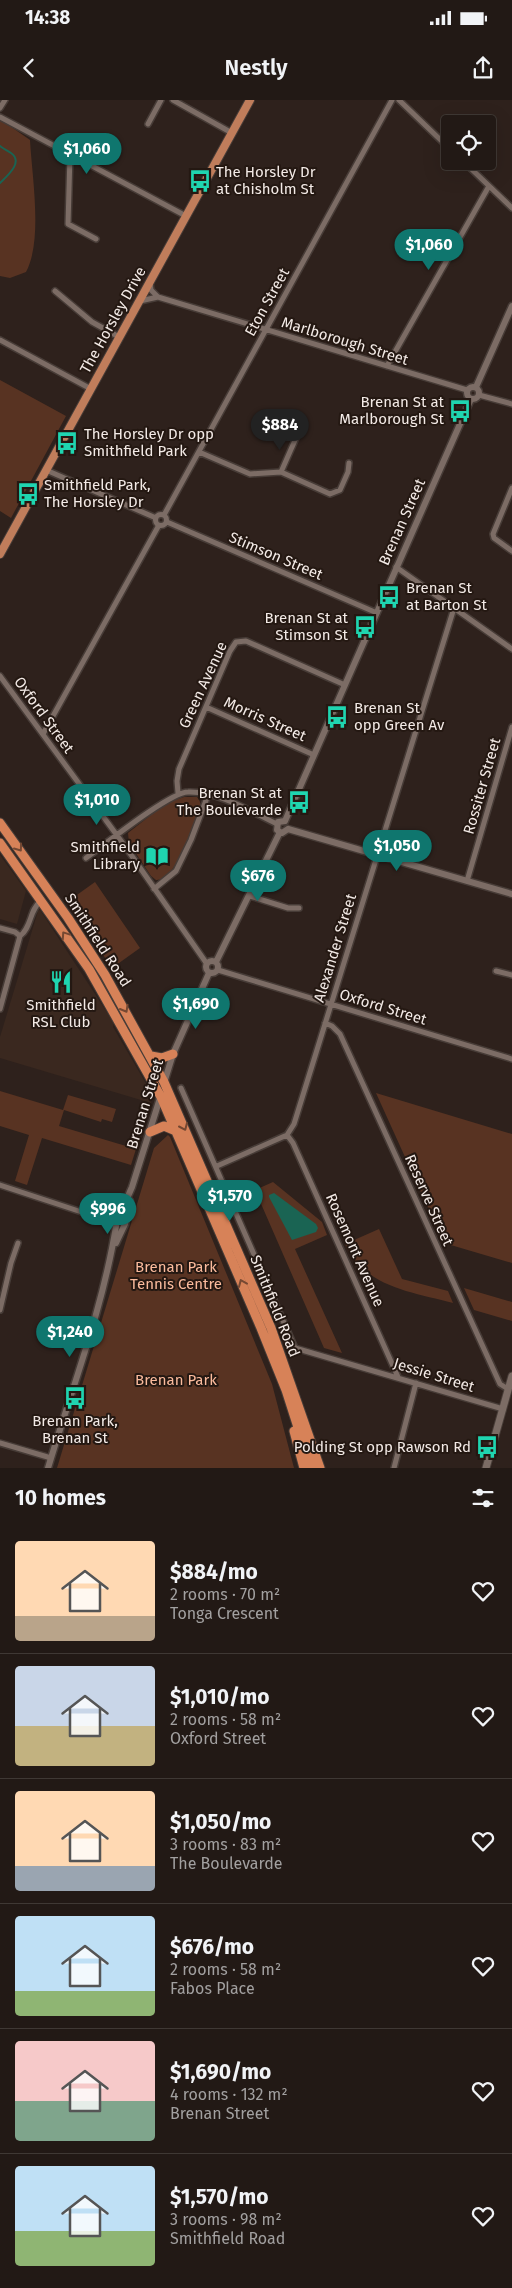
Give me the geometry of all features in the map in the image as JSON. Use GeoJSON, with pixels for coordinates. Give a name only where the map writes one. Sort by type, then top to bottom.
{"type":"FeatureCollection","features":[{"type":"Feature","properties":{"kind":"highway","name":"Smithfield Road"},"geometry":{"type":"LineString","coordinates":[[0,823],[68,918],[105,975],[164,1082],[271,1328],[320,1468]]}},
{"type":"Feature","properties":{"kind":"highway","name":"Smithfield Road"},"geometry":{"type":"LineString","coordinates":[[0,843],[42,900],[88,969],[161,1097],[261,1328],[286,1390],[312,1468]]}},
{"type":"Feature","properties":{"kind":"highway"},"geometry":{"type":"LineString","coordinates":[[121,1034],[140,1067],[153,1083]]}},
{"type":"Feature","properties":{"kind":"highway"},"geometry":{"type":"LineString","coordinates":[[150,1056],[162,1058],[173,1054]]}},
{"type":"Feature","properties":{"kind":"highway"},"geometry":{"type":"LineString","coordinates":[[150,1132],[164,1126],[176,1131]]}},
{"type":"Feature","properties":{"kind":"highway"},"geometry":{"type":"LineString","coordinates":[[261,1328],[286,1403],[304,1468]]}},
{"type":"Feature","properties":{"kind":"highway"},"geometry":{"type":"LineString","coordinates":[[300,1409],[325,1468]]}},
{"type":"Feature","properties":{"kind":"main road","name":"The Horsley Drive"},"geometry":{"type":"LineString","coordinates":[[0,554],[250,100]]}},
{"type":"Feature","properties":{"kind":"main road"},"geometry":{"type":"LineString","coordinates":[[486,1468],[512,1376]]}},
{"type":"Feature","properties":{"kind":"street"},"geometry":{"type":"LineString","coordinates":[[0,108],[5,100]]}},
{"type":"Feature","properties":{"kind":"street"},"geometry":{"type":"LineString","coordinates":[[148,124],[161,100]]}},
{"type":"Feature","properties":{"kind":"street"},"geometry":{"type":"LineString","coordinates":[[173,100],[232,133]]}},
{"type":"Feature","properties":{"kind":"street","name":"Eton Street"},"geometry":{"type":"LineString","coordinates":[[164,515],[392,100]]}},
{"type":"Feature","properties":{"kind":"street"},"geometry":{"type":"LineString","coordinates":[[399,100],[441,140]]}},
{"type":"Feature","properties":{"kind":"street"},"geometry":{"type":"LineString","coordinates":[[0,116],[186,216]]}},
{"type":"Feature","properties":{"kind":"street"},"geometry":{"type":"LineString","coordinates":[[70,155],[68,224],[96,239]]}},
{"type":"Feature","properties":{"kind":"street"},"geometry":{"type":"LineString","coordinates":[[472,170],[512,208]]}},
{"type":"Feature","properties":{"kind":"street"},"geometry":{"type":"LineString","coordinates":[[387,366],[489,186]]}},
{"type":"Feature","properties":{"kind":"street"},"geometry":{"type":"LineString","coordinates":[[150,282],[151,290],[158,297]]}},
{"type":"Feature","properties":{"kind":"street"},"geometry":{"type":"LineString","coordinates":[[54,291],[92,322],[119,338]]}},
{"type":"Feature","properties":{"kind":"street"},"geometry":{"type":"LineString","coordinates":[[139,302],[147,298],[158,297]]}},
{"type":"Feature","properties":{"kind":"street","name":"Marlborough Street"},"geometry":{"type":"LineString","coordinates":[[158,297],[467,390]]}},
{"type":"Feature","properties":{"kind":"street"},"geometry":{"type":"LineString","coordinates":[[479,395],[476,387],[512,306]]}},
{"type":"Feature","properties":{"kind":"street"},"geometry":{"type":"LineString","coordinates":[[0,340],[91,389]]}},
{"type":"Feature","properties":{"kind":"street"},"geometry":{"type":"LineString","coordinates":[[476,387],[470,387],[467,390],[467,395],[471,399],[476,399],[479,395]]}},
{"type":"Feature","properties":{"kind":"street"},"geometry":{"type":"LineString","coordinates":[[479,395],[512,404]]}},
{"type":"Feature","properties":{"kind":"street","name":"Brenan Street"},"geometry":{"type":"LineString","coordinates":[[285,821],[471,399]]}},
{"type":"Feature","properties":{"kind":"street"},"geometry":{"type":"LineString","coordinates":[[281,472],[296,438]]}},
{"type":"Feature","properties":{"kind":"street"},"geometry":{"type":"LineString","coordinates":[[199,452],[250,474],[281,472],[333,494],[340,490],[348,472],[349,463]]}},
{"type":"Feature","properties":{"kind":"street"},"geometry":{"type":"LineString","coordinates":[[43,734],[159,525],[166,522],[167,517],[164,515],[156,518],[46,470]]}},
{"type":"Feature","properties":{"kind":"street"},"geometry":{"type":"LineString","coordinates":[[512,488],[493,534],[494,538],[512,551]]}},
{"type":"Feature","properties":{"kind":"street"},"geometry":{"type":"LineString","coordinates":[[156,518],[156,522],[159,525]]}},
{"type":"Feature","properties":{"kind":"street","name":"Stimson Street"},"geometry":{"type":"LineString","coordinates":[[166,522],[376,612]]}},
{"type":"Feature","properties":{"kind":"street"},"geometry":{"type":"LineString","coordinates":[[396,567],[512,649]]}},
{"type":"Feature","properties":{"kind":"street","name":"Alexander Street"},"geometry":{"type":"LineString","coordinates":[[287,1135],[294,1124],[454,608]]}},
{"type":"Feature","properties":{"kind":"street","name":"Green Avenue"},"geometry":{"type":"LineString","coordinates":[[178,793],[176,782],[179,769],[233,646],[240,641],[246,641],[345,685]]}},
{"type":"Feature","properties":{"kind":"street","name":"Oxford Street"},"geometry":{"type":"LineString","coordinates":[[0,676],[207,964]]}},
{"type":"Feature","properties":{"kind":"street","name":"Morris Street"},"geometry":{"type":"LineString","coordinates":[[206,707],[314,755]]}},
{"type":"Feature","properties":{"kind":"street","name":"Rossiter Street"},"geometry":{"type":"LineString","coordinates":[[467,881],[512,727]]}},
{"type":"Feature","properties":{"kind":"street"},"geometry":{"type":"LineString","coordinates":[[86,858],[163,801],[178,793],[189,791],[208,794],[277,824]]}},
{"type":"Feature","properties":{"kind":"street"},"geometry":{"type":"LineString","coordinates":[[154,889],[176,870],[191,840],[208,794]]}},
{"type":"Feature","properties":{"kind":"street"},"geometry":{"type":"LineString","coordinates":[[277,824],[282,820],[285,821],[288,824],[288,829]]}},
{"type":"Feature","properties":{"kind":"street"},"geometry":{"type":"LineString","coordinates":[[277,824],[276,828],[280,832],[286,832],[288,829]]}},
{"type":"Feature","properties":{"kind":"street"},"geometry":{"type":"LineString","coordinates":[[288,829],[512,894]]}},
{"type":"Feature","properties":{"kind":"street"},"geometry":{"type":"LineString","coordinates":[[216,962],[280,832]]}},
{"type":"Feature","properties":{"kind":"street"},"geometry":{"type":"LineString","coordinates":[[250,896],[288,908],[299,908]]}},
{"type":"Feature","properties":{"kind":"street"},"geometry":{"type":"LineString","coordinates":[[0,1009],[20,936],[26,930],[31,912],[42,900]]}},
{"type":"Feature","properties":{"kind":"street"},"geometry":{"type":"LineString","coordinates":[[0,928],[15,932],[20,936]]}},
{"type":"Feature","properties":{"kind":"street"},"geometry":{"type":"LineString","coordinates":[[210,961],[216,962],[219,967],[218,970],[215,973],[210,973],[206,968],[207,964],[210,961]]}},
{"type":"Feature","properties":{"kind":"street","name":"Oxford Street"},"geometry":{"type":"LineString","coordinates":[[218,970],[512,1059]]}},
{"type":"Feature","properties":{"kind":"street"},"geometry":{"type":"LineString","coordinates":[[496,971],[512,975]]}},
{"type":"Feature","properties":{"kind":"street","name":"Brenan Street"},"geometry":{"type":"LineString","coordinates":[[48,1468],[112,1254],[124,1224],[132,1188],[173,1054],[210,973]]}},
{"type":"Feature","properties":{"kind":"street","name":"Reserve Street"},"geometry":{"type":"LineString","coordinates":[[325,1023],[332,1026],[340,1034],[497,1380],[508,1389]]}},
{"type":"Feature","properties":{"kind":"street"},"geometry":{"type":"LineString","coordinates":[[181,1088],[217,1166],[287,1135]]}},
{"type":"Feature","properties":{"kind":"street","name":"Rosemont Avenue"},"geometry":{"type":"LineString","coordinates":[[287,1135],[293,1143],[398,1377]]}},
{"type":"Feature","properties":{"kind":"street","name":"Jessie Street"},"geometry":{"type":"LineString","coordinates":[[217,1166],[295,1348],[503,1409]]}},
{"type":"Feature","properties":{"kind":"street"},"geometry":{"type":"LineString","coordinates":[[0,1185],[124,1224]]}},
{"type":"Feature","properties":{"kind":"street","name":"Brenan Street"},"geometry":{"type":"LineString","coordinates":[[112,1254],[117,1221],[132,1188]]}},
{"type":"Feature","properties":{"kind":"street"},"geometry":{"type":"LineString","coordinates":[[0,1310],[10,1262],[18,1243]]}},
{"type":"Feature","properties":{"kind":"street"},"geometry":{"type":"LineString","coordinates":[[394,1468],[416,1383]]}},
{"type":"Feature","properties":{"kind":"street"},"geometry":{"type":"LineString","coordinates":[[0,1443],[51,1458]]}},
{"type":"Feature","properties":{"kind":"shaded area"},"geometry":{"type":"Polygon","coordinates":[[[0,855],[26,891],[17,924],[0,919],[0,855]]]}},
{"type":"Feature","properties":{"kind":"shaded area"},"geometry":{"type":"Polygon","coordinates":[[[40,910],[114,1023],[113,1027],[152,1094],[151,1103],[0,1058],[0,1037],[38,911],[40,910]]]}},
{"type":"Feature","properties":{"kind":"shaded area"},"geometry":{"type":"Polygon","coordinates":[[[274,1193],[316,1224],[318,1228],[316,1232],[292,1240],[269,1197],[269,1195],[274,1193]]]}},
{"type":"Feature","properties":{"kind":"green space"},"geometry":{"type":"Polygon","coordinates":[[[0,119],[30,140],[34,190],[35,226],[31,259],[26,272],[10,278],[0,276],[0,119]]]}},
{"type":"Feature","properties":{"kind":"green space"},"geometry":{"type":"Polygon","coordinates":[[[0,380],[66,416],[11,518],[0,511],[0,380]]]}},
{"type":"Feature","properties":{"kind":"green space"},"geometry":{"type":"Polygon","coordinates":[[[184,797],[197,797],[201,805],[199,815],[176,864],[163,878],[156,880],[151,876],[129,843],[128,833],[166,803],[184,797]]]}},
{"type":"Feature","properties":{"kind":"green space"},"geometry":{"type":"Polygon","coordinates":[[[95,882],[140,948],[112,968],[67,902],[95,882]]]}},
{"type":"Feature","properties":{"kind":"green space"},"geometry":{"type":"Polygon","coordinates":[[[0,1091],[63,1110],[68,1095],[116,1109],[112,1122],[102,1119],[101,1122],[64,1110],[59,1126],[136,1149],[131,1165],[42,1138],[27,1185],[15,1181],[29,1135],[0,1126],[0,1091]]]}},
{"type":"Feature","properties":{"kind":"green space"},"geometry":{"type":"Polygon","coordinates":[[[376,1093],[512,1134],[512,1263],[444,1243],[376,1093]]]}},
{"type":"Feature","properties":{"kind":"green space","name":"Brenan Park"},"geometry":{"type":"Polygon","coordinates":[[[168,1135],[272,1384],[294,1468],[57,1468],[154,1148],[168,1135]]]}},
{"type":"Feature","properties":{"kind":"green space"},"geometry":{"type":"Polygon","coordinates":[[[273,1182],[322,1222],[327,1235],[295,1249],[342,1353],[324,1348],[255,1190],[273,1182]]]}},
{"type":"Feature","properties":{"kind":"green space"},"geometry":{"type":"Polygon","coordinates":[[[379,1229],[402,1279],[448,1291],[453,1303],[391,1286],[364,1270],[353,1258],[345,1244],[379,1229]]]}},
{"type":"Feature","properties":{"kind":"green space"},"geometry":{"type":"Polygon","coordinates":[[[464,1288],[512,1302],[512,1321],[474,1310],[464,1288]]]}},
{"type":"Feature","properties":{"kind":"waterway"},"geometry":{"type":"LineString","coordinates":[[0,146],[11,153],[16,160],[13,169],[0,183]]}},
{"type":"Feature","properties":{"kind":"place","name":"The Horsley Dr at Chisholm St"},"geometry":{"type":"Point","coordinates":[200,181]}},
{"type":"Feature","properties":{"kind":"place","name":"Brenan St at Marlborough St"},"geometry":{"type":"Point","coordinates":[460,411]}},
{"type":"Feature","properties":{"kind":"place","name":"The Horsley Dr opp Smithfield Park"},"geometry":{"type":"Point","coordinates":[67,443]}},
{"type":"Feature","properties":{"kind":"place","name":"Smithfield Park, The Horsley Dr"},"geometry":{"type":"Point","coordinates":[28,494]}},
{"type":"Feature","properties":{"kind":"place","name":"Brenan St at Barton St"},"geometry":{"type":"Point","coordinates":[389,597]}},
{"type":"Feature","properties":{"kind":"place","name":"Brenan St at Stimson St"},"geometry":{"type":"Point","coordinates":[365,627]}},
{"type":"Feature","properties":{"kind":"place","name":"Brenan St opp Green Av"},"geometry":{"type":"Point","coordinates":[337,717]}},
{"type":"Feature","properties":{"kind":"place","name":"Brenan St at The Boulevarde"},"geometry":{"type":"Point","coordinates":[299,802]}},
{"type":"Feature","properties":{"kind":"place","name":"Smithfield Library"},"geometry":{"type":"Point","coordinates":[157,856]}},
{"type":"Feature","properties":{"kind":"place","name":"Smithfield RSL Club"},"geometry":{"type":"Point","coordinates":[61,982]}},
{"type":"Feature","properties":{"kind":"place","name":"Brenan Park, Brenan St"},"geometry":{"type":"Point","coordinates":[75,1398]}},
{"type":"Feature","properties":{"kind":"place","name":"Polding St opp Rawson Rd"},"geometry":{"type":"Point","coordinates":[487,1447]}},
{"type":"Feature","properties":{"kind":"park label","name":"Brenan Park Tennis Centre"},"geometry":{"type":"Point","coordinates":[176,1276]}}]}
